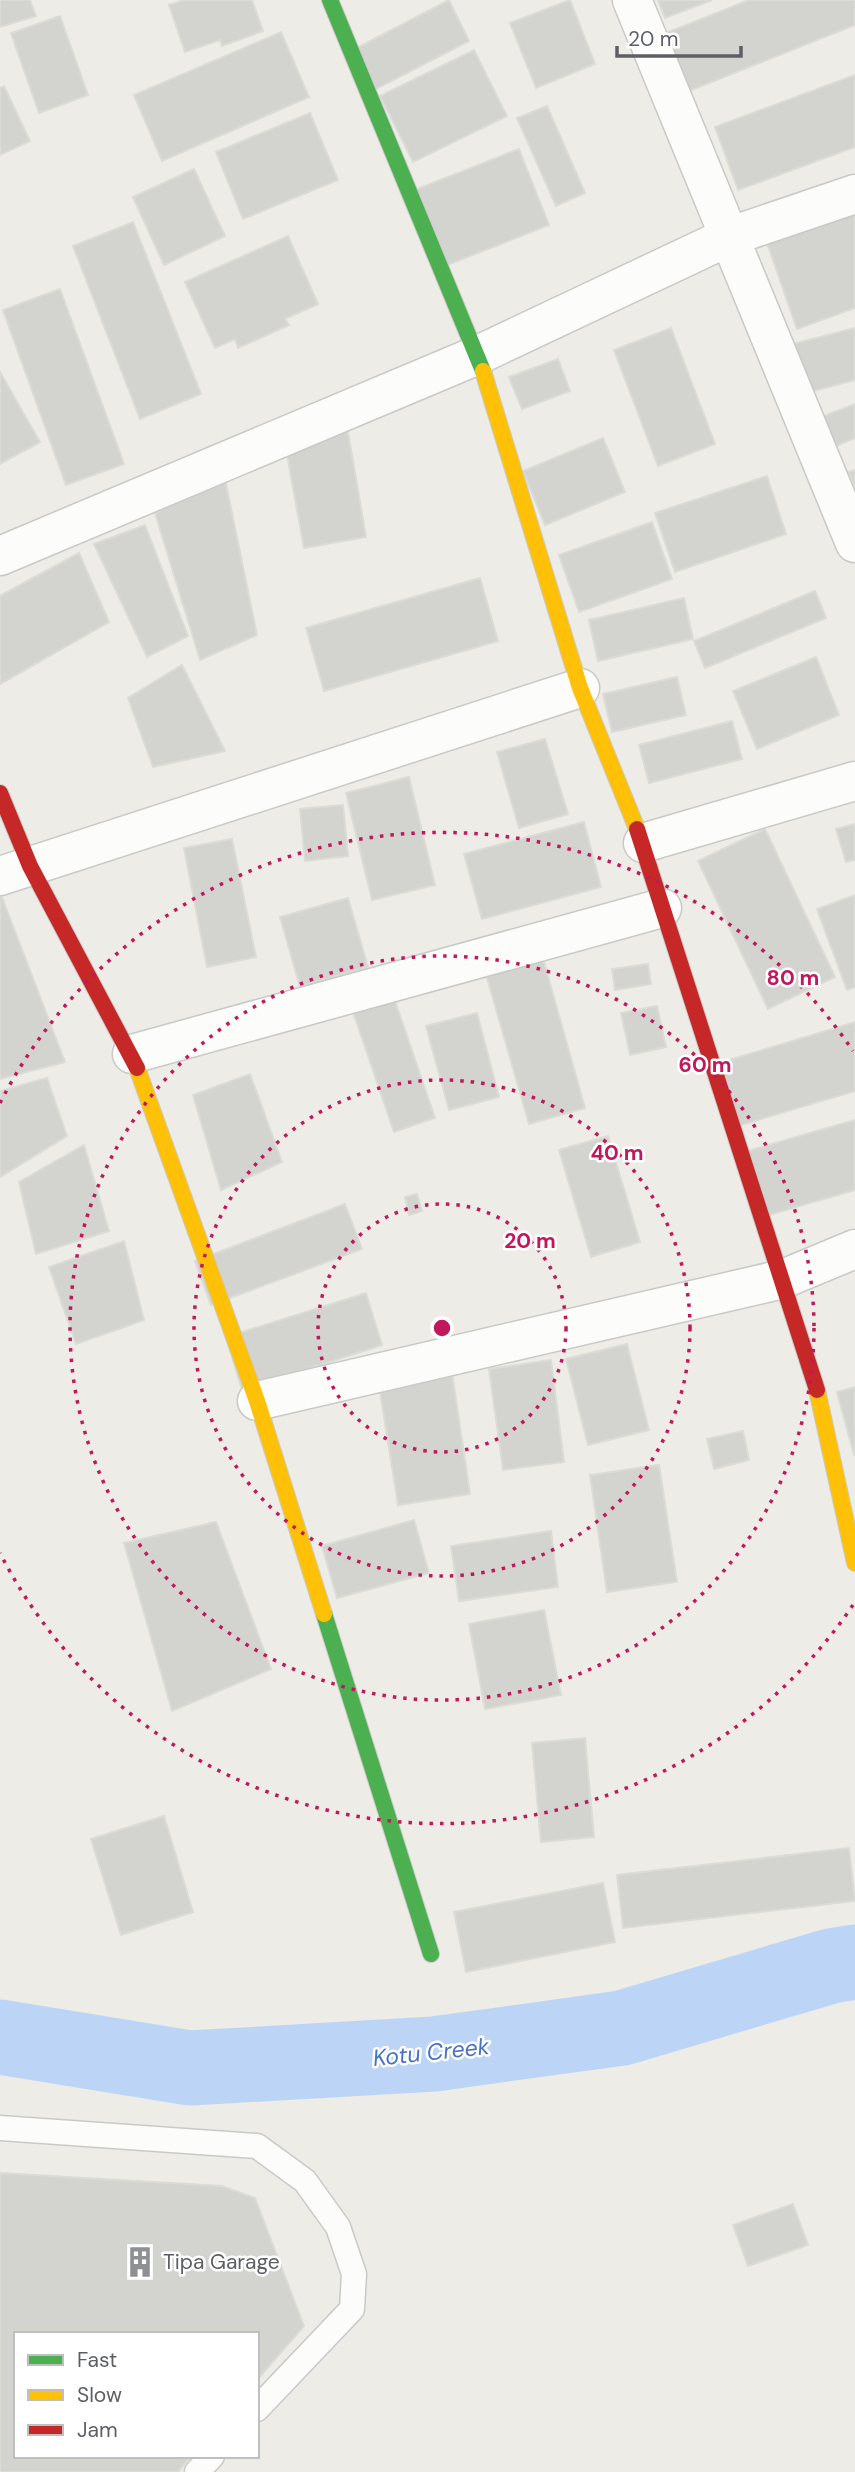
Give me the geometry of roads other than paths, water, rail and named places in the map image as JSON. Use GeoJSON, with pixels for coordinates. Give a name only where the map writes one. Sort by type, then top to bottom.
{"type":"FeatureCollection","features":[{"type":"Feature","properties":{"kind":"street"},"geometry":{"type":"LineString","coordinates":[[330,0],[478,355],[580,688],[643,842],[823,1408],[855,1563]]}},
{"type":"Feature","properties":{"kind":"street"},"geometry":{"type":"LineString","coordinates":[[632,0],[855,543]]}},
{"type":"Feature","properties":{"kind":"street"},"geometry":{"type":"LineString","coordinates":[[0,556],[478,355],[728,237],[855,194]]}},
{"type":"Feature","properties":{"kind":"street"},"geometry":{"type":"LineString","coordinates":[[15,871],[580,688]]}},
{"type":"Feature","properties":{"kind":"street"},"geometry":{"type":"LineString","coordinates":[[643,842],[855,780]]}},
{"type":"Feature","properties":{"kind":"street"},"geometry":{"type":"LineString","coordinates":[[0,793],[15,871],[132,1054],[257,1401],[431,1954]]}},
{"type":"Feature","properties":{"kind":"street"},"geometry":{"type":"LineString","coordinates":[[132,1054],[662,908]]}},
{"type":"Feature","properties":{"kind":"street"},"geometry":{"type":"LineString","coordinates":[[257,1401],[783,1279],[855,1249]]}},
{"type":"Feature","properties":{"kind":"lane"},"geometry":{"type":"LineString","coordinates":[[0,2128],[257,2146],[305,2181],[338,2227],[354,2274],[352,2309],[259,2407]]}},
{"type":"Feature","properties":{"kind":"lane"},"geometry":{"type":"LineString","coordinates":[[197,2472],[210,2458]]}},
{"type":"Feature","properties":{"kind":"waterway","name":"Kotu Creek"},"geometry":{"type":"LineString","coordinates":[[0,2037],[190,2068],[434,2054],[622,2028],[831,1966],[855,1962]]}},
{"type":"Feature","properties":{"kind":"place","name":"Tipa Garage"},"geometry":{"type":"Point","coordinates":[140,2262]}}]}
